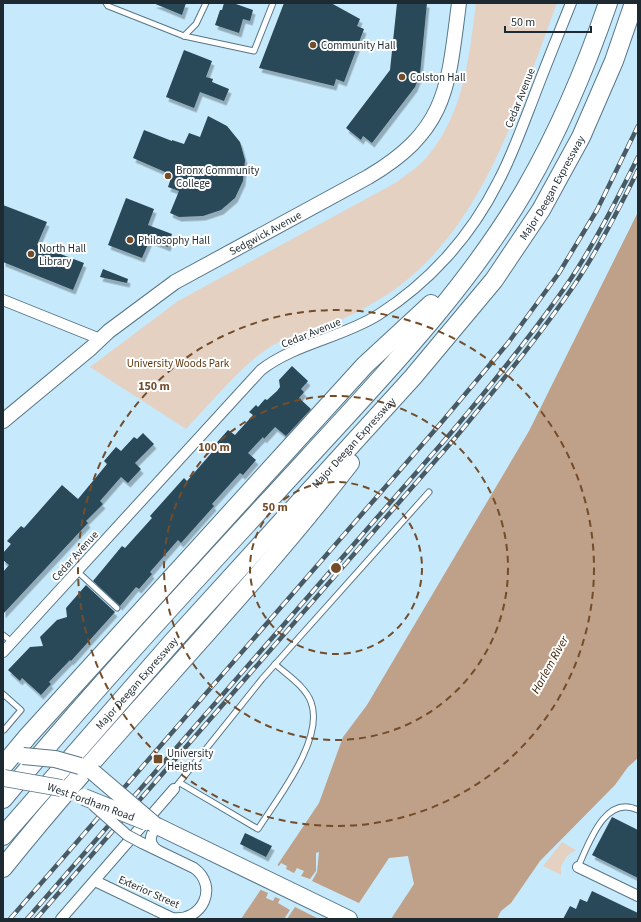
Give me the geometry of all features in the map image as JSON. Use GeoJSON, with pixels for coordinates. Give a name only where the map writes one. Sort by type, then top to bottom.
{"type":"FeatureCollection","features":[{"type":"Feature","properties":{"kind":"highway","name":"Major Deegan Expressway"},"geometry":{"type":"LineString","coordinates":[[3,799],[136,647],[400,356],[453,292],[503,225],[526,190],[565,115],[608,3]]}},
{"type":"Feature","properties":{"kind":"highway","name":"Major Deegan Expressway"},"geometry":{"type":"LineString","coordinates":[[3,836],[147,670],[441,345],[485,291],[518,246],[562,175],[598,99],[614,61],[634,3]]}},
{"type":"Feature","properties":{"kind":"highway"},"geometry":{"type":"LineString","coordinates":[[8,764],[361,370],[443,292],[503,225]]}},
{"type":"Feature","properties":{"kind":"highway"},"geometry":{"type":"LineString","coordinates":[[3,868],[72,792],[87,769],[234,603],[317,504],[441,345]]}},
{"type":"Feature","properties":{"kind":"main road","name":"Sedgwick Avenue"},"geometry":{"type":"LineString","coordinates":[[3,421],[109,331],[175,282],[386,167],[408,149],[431,121],[446,90],[459,3]]}},
{"type":"Feature","properties":{"kind":"main road","name":"West Fordham Road"},"geometry":{"type":"LineString","coordinates":[[8,764],[55,760],[87,769],[156,825]]}},
{"type":"Feature","properties":{"kind":"main road","name":"West Fordham Road"},"geometry":{"type":"LineString","coordinates":[[8,764],[72,792],[156,825],[349,919]]}},
{"type":"Feature","properties":{"kind":"street","name":"Cedar Avenue"},"geometry":{"type":"LineString","coordinates":[[3,652],[261,370],[270,363],[300,348],[354,329],[378,315],[417,286],[446,259],[483,210],[499,182],[571,3]]}},
{"type":"Feature","properties":{"kind":"street"},"geometry":{"type":"LineString","coordinates":[[3,300],[100,339]]}},
{"type":"Feature","properties":{"kind":"street","name":"Exterior Street"},"geometry":{"type":"LineString","coordinates":[[61,919],[177,786]]}},
{"type":"Feature","properties":{"kind":"street","name":"Exterior Street"},"geometry":{"type":"LineString","coordinates":[[72,792],[127,835],[194,868],[204,879],[207,890],[206,899],[200,910],[193,915],[181,919],[169,917],[95,880]]}},
{"type":"Feature","properties":{"kind":"street"},"geometry":{"type":"LineString","coordinates":[[156,825],[150,840],[152,845],[159,851]]}},
{"type":"Feature","properties":{"kind":"street"},"geometry":{"type":"LineString","coordinates":[[578,867],[638,896]]}},
{"type":"Feature","properties":{"kind":"lane"},"geometry":{"type":"LineString","coordinates":[[106,3],[108,6],[184,36],[254,51],[273,3]]}},
{"type":"Feature","properties":{"kind":"lane"},"geometry":{"type":"LineString","coordinates":[[184,36],[196,24],[206,3]]}},
{"type":"Feature","properties":{"kind":"lane"},"geometry":{"type":"LineString","coordinates":[[275,664],[307,694],[311,703],[312,724],[308,745],[301,763],[258,829],[177,786],[275,664],[429,492]]}},
{"type":"Feature","properties":{"kind":"lane"},"geometry":{"type":"LineString","coordinates":[[77,571],[117,608]]}},
{"type":"Feature","properties":{"kind":"lane"},"geometry":{"type":"LineString","coordinates":[[3,635],[12,642]]}},
{"type":"Feature","properties":{"kind":"lane"},"geometry":{"type":"LineString","coordinates":[[3,694],[21,710],[4,730]]}},
{"type":"Feature","properties":{"kind":"lane"},"geometry":{"type":"LineString","coordinates":[[578,867],[606,815],[614,808],[629,805],[638,810]]}},
{"type":"Feature","properties":{"kind":"green space","name":"University Woods Park"},"geometry":{"type":"Polygon","coordinates":[[[476,3],[557,3],[512,123],[494,163],[473,201],[449,236],[421,268],[388,294],[355,313],[335,322],[287,338],[269,348],[243,368],[186,429],[90,367],[178,301],[397,182],[420,164],[439,140],[457,103],[463,84],[471,44],[476,3]]]}},
{"type":"Feature","properties":{"kind":"green space"},"geometry":{"type":"Polygon","coordinates":[[[562,842],[576,850],[567,856],[561,866],[561,875],[543,866],[562,842]]]}},
{"type":"Feature","properties":{"kind":"water","name":"Harlem River"},"geometry":{"type":"Polygon","coordinates":[[[638,212],[638,758],[628,767],[615,785],[540,861],[511,903],[501,911],[497,919],[241,919],[319,803],[343,737],[367,705],[529,431],[638,212]]]}},
{"type":"Feature","properties":{"kind":"pier"},"geometry":{"type":"Polygon","coordinates":[[[319,852],[317,872],[312,881],[359,903],[389,858],[408,856],[414,884],[391,919],[319,919],[295,907],[287,919],[284,919],[290,910],[278,903],[280,899],[275,897],[273,901],[266,898],[268,893],[259,889],[276,864],[279,866],[281,863],[287,866],[286,869],[294,873],[297,868],[304,871],[301,876],[310,879],[316,871],[316,853],[319,852]]]}},
{"type":"Feature","properties":{"kind":"building"},"geometry":{"type":"Polygon","coordinates":[[[153,3],[186,3],[182,15],[153,3]]]}},
{"type":"Feature","properties":{"kind":"building"},"geometry":{"type":"Polygon","coordinates":[[[224,3],[233,3],[253,10],[250,21],[243,19],[239,33],[215,25],[224,3]]]}},
{"type":"Feature","properties":{"kind":"building","name":"Community Hall"},"geometry":{"type":"Polygon","coordinates":[[[284,3],[331,3],[360,19],[357,26],[364,29],[344,82],[336,79],[334,86],[259,68],[284,3]]]}},
{"type":"Feature","properties":{"kind":"building","name":"Colston Hall"},"geometry":{"type":"Polygon","coordinates":[[[397,3],[427,3],[420,74],[415,87],[372,143],[363,136],[361,140],[346,128],[390,70],[397,3]]]}},
{"type":"Feature","properties":{"kind":"building"},"geometry":{"type":"Polygon","coordinates":[[[184,50],[212,61],[206,77],[213,79],[212,82],[229,89],[224,101],[200,92],[194,108],[166,97],[184,50]]]}},
{"type":"Feature","properties":{"kind":"building"},"geometry":{"type":"Polygon","coordinates":[[[208,116],[227,126],[240,142],[245,160],[243,181],[235,198],[221,210],[203,216],[179,217],[170,213],[179,191],[168,187],[172,175],[133,158],[144,130],[184,144],[189,133],[200,137],[208,116]]]}},
{"type":"Feature","properties":{"kind":"building","name":"Philosophy Hall"},"geometry":{"type":"Polygon","coordinates":[[[126,198],[154,209],[148,225],[172,234],[168,247],[150,240],[142,258],[108,245],[126,198]]]}},
{"type":"Feature","properties":{"kind":"building","name":"North Hall Library"},"geometry":{"type":"Polygon","coordinates":[[[3,205],[47,222],[37,245],[84,263],[73,290],[3,262],[3,205]]]}},
{"type":"Feature","properties":{"kind":"building"},"geometry":{"type":"Polygon","coordinates":[[[103,269],[128,279],[127,283],[100,277],[103,269]]]}},
{"type":"Feature","properties":{"kind":"building"},"geometry":{"type":"Polygon","coordinates":[[[292,366],[308,381],[301,389],[304,392],[299,398],[311,409],[286,436],[275,427],[264,439],[263,437],[248,453],[256,460],[243,475],[240,473],[212,504],[214,506],[181,543],[178,540],[150,572],[152,574],[139,589],[136,587],[120,606],[93,581],[122,546],[125,548],[152,518],[150,516],[184,478],[187,481],[214,450],[212,448],[228,430],[235,435],[253,415],[249,412],[256,405],[258,407],[265,399],[267,400],[277,391],[280,387],[279,380],[292,366]]]}},
{"type":"Feature","properties":{"kind":"building"},"geometry":{"type":"Polygon","coordinates":[[[143,433],[154,444],[135,463],[141,469],[128,483],[121,477],[100,501],[103,504],[86,521],[88,523],[3,614],[3,572],[9,565],[3,560],[3,553],[11,544],[7,541],[21,526],[24,528],[62,485],[78,499],[107,464],[104,461],[116,447],[121,451],[134,437],[137,439],[143,433]]]}},
{"type":"Feature","properties":{"kind":"building"},"geometry":{"type":"Polygon","coordinates":[[[86,585],[115,612],[71,661],[70,660],[49,682],[51,684],[41,695],[22,678],[20,681],[8,670],[30,647],[43,646],[40,637],[57,620],[67,617],[66,608],[86,585]]]}},
{"type":"Feature","properties":{"kind":"building"},"geometry":{"type":"Polygon","coordinates":[[[612,817],[638,830],[638,878],[592,855],[612,817]]]}},
{"type":"Feature","properties":{"kind":"building"},"geometry":{"type":"Polygon","coordinates":[[[245,833],[272,846],[266,857],[240,844],[245,833]]]}},
{"type":"Feature","properties":{"kind":"building"},"geometry":{"type":"Polygon","coordinates":[[[592,891],[638,913],[638,919],[563,919],[570,906],[576,909],[580,899],[587,902],[592,891]]]}},
{"type":"Feature","properties":{"kind":"railway"},"geometry":{"type":"LineString","coordinates":[[10,919],[441,423],[508,343],[559,273],[597,210],[638,126]]}},
{"type":"Feature","properties":{"kind":"railway"},"geometry":{"type":"LineString","coordinates":[[27,919],[450,434],[497,378],[542,320],[580,265],[606,220],[638,157]]}},
{"type":"Feature","properties":{"kind":"railway"},"geometry":{"type":"LineString","coordinates":[[36,919],[456,437],[502,381],[547,324],[575,284],[608,228],[638,170]]}},
{"type":"Feature","properties":{"kind":"place","name":"Community Hall"},"geometry":{"type":"Point","coordinates":[313,45]}},
{"type":"Feature","properties":{"kind":"place","name":"Colston Hall"},"geometry":{"type":"Point","coordinates":[402,77]}},
{"type":"Feature","properties":{"kind":"place","name":"Bronx Community College"},"geometry":{"type":"Point","coordinates":[168,176]}},
{"type":"Feature","properties":{"kind":"place","name":"Philosophy Hall"},"geometry":{"type":"Point","coordinates":[130,240]}},
{"type":"Feature","properties":{"kind":"place","name":"North Hall Library"},"geometry":{"type":"Point","coordinates":[31,254]}},
{"type":"Feature","properties":{"kind":"place","name":"University Heights"},"geometry":{"type":"Point","coordinates":[158,759]}}]}
